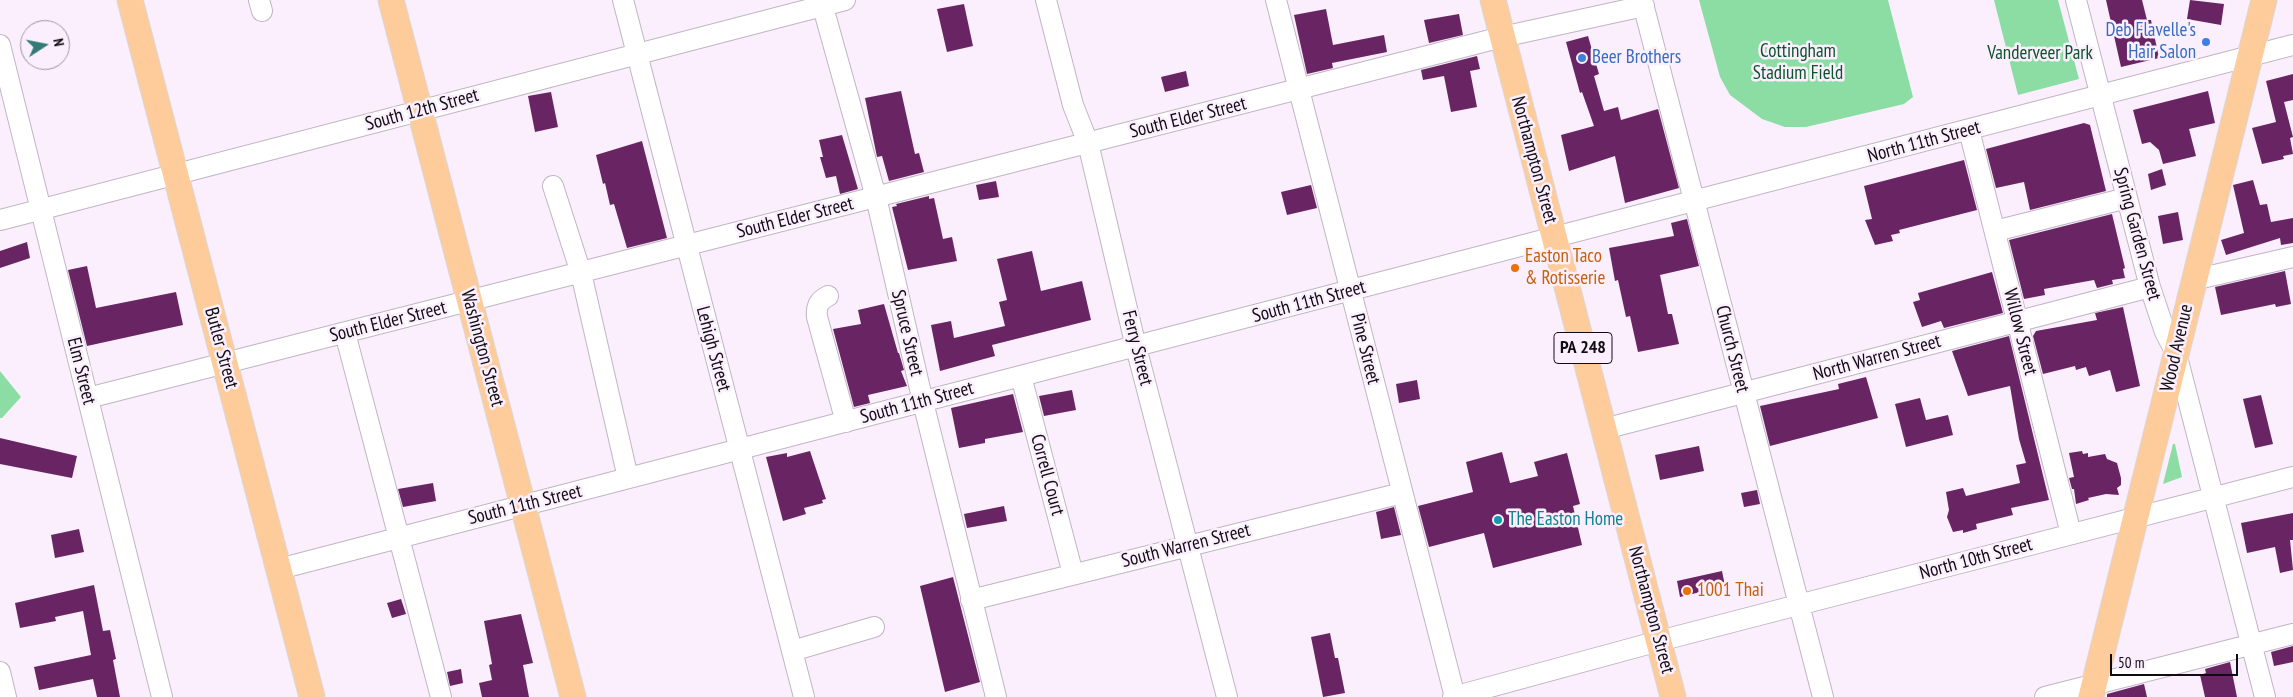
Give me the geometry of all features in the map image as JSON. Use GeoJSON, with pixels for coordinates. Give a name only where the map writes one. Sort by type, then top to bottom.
{"type":"FeatureCollection","features":[{"type":"Feature","properties":{"kind":"main road","name":"Butler Street"},"geometry":{"type":"LineString","coordinates":[[130,0],[312,697]]}},
{"type":"Feature","properties":{"kind":"main road","name":"Washington Street"},"geometry":{"type":"LineString","coordinates":[[391,0],[573,697]]}},
{"type":"Feature","properties":{"kind":"main road","name":"Northampton Street"},"geometry":{"type":"LineString","coordinates":[[1493,0],[1673,697]]}},
{"type":"Feature","properties":{"kind":"main road","name":"Wood Avenue"},"geometry":{"type":"LineString","coordinates":[[2092,690],[2264,0]]}},
{"type":"Feature","properties":{"kind":"street","name":"Lehigh Street"},"geometry":{"type":"LineString","coordinates":[[623,0],[804,697]]}},
{"type":"Feature","properties":{"kind":"street","name":"South 12th Street"},"geometry":{"type":"LineString","coordinates":[[0,220],[637,54],[822,3],[845,0]]}},
{"type":"Feature","properties":{"kind":"street","name":"Ferry Street"},"geometry":{"type":"LineString","coordinates":[[1046,0],[1073,105],[1088,143],[1136,347],[1227,697]]}},
{"type":"Feature","properties":{"kind":"street","name":"Pine Street"},"geometry":{"type":"LineString","coordinates":[[1276,0],[1455,697]]}},
{"type":"Feature","properties":{"kind":"street","name":"Spring Garden Street"},"geometry":{"type":"LineString","coordinates":[[2076,0],[2150,287],[2165,332],[2176,353],[2264,697]]}},
{"type":"Feature","properties":{"kind":"street","name":"Spruce Street"},"geometry":{"type":"LineString","coordinates":[[822,3],[876,197],[923,402],[996,697]]}},
{"type":"Feature","properties":{"kind":"street","name":"South Elder Street"},"geometry":{"type":"LineString","coordinates":[[88,398],[1502,37],[1643,3]]}},
{"type":"Feature","properties":{"kind":"street","name":"Church Street"},"geometry":{"type":"LineString","coordinates":[[1643,3],[1822,697]]}},
{"type":"Feature","properties":{"kind":"street","name":"Elm Street"},"geometry":{"type":"LineString","coordinates":[[0,45],[162,697]]}},
{"type":"Feature","properties":{"kind":"street","name":"North 11th Street"},"geometry":{"type":"LineString","coordinates":[[1555,238],[2293,45]]}},
{"type":"Feature","properties":{"kind":"street","name":"Willow Street"},"geometry":{"type":"LineString","coordinates":[[1969,130],[2071,534]]}},
{"type":"Feature","properties":{"kind":"street"},"geometry":{"type":"LineString","coordinates":[[554,186],[581,272],[628,478]]}},
{"type":"Feature","properties":{"kind":"street"},"geometry":{"type":"LineString","coordinates":[[1995,231],[2127,198]]}},
{"type":"Feature","properties":{"kind":"street","name":"South 11th Street"},"geometry":{"type":"LineString","coordinates":[[278,569],[1555,238]]}},
{"type":"Feature","properties":{"kind":"street"},"geometry":{"type":"LineString","coordinates":[[2193,280],[2293,258]]}},
{"type":"Feature","properties":{"kind":"street","name":"North Warren Street"},"geometry":{"type":"LineString","coordinates":[[1604,429],[2150,287]]}},
{"type":"Feature","properties":{"kind":"street"},"geometry":{"type":"LineString","coordinates":[[828,296],[821,300],[816,308],[817,318],[846,422]]}},
{"type":"Feature","properties":{"kind":"street"},"geometry":{"type":"LineString","coordinates":[[345,333],[440,697]]}},
{"type":"Feature","properties":{"kind":"street","name":"Correll Court"},"geometry":{"type":"LineString","coordinates":[[1020,376],[1073,574]]}},
{"type":"Feature","properties":{"kind":"street","name":"North 10th Street"},"geometry":{"type":"LineString","coordinates":[[1455,697],[1659,641],[2293,476]]}},
{"type":"Feature","properties":{"kind":"street","name":"South Warren Street"},"geometry":{"type":"LineString","coordinates":[[971,600],[1402,493]]}},
{"type":"Feature","properties":{"kind":"street"},"geometry":{"type":"LineString","coordinates":[[792,651],[874,627]]}},
{"type":"Feature","properties":{"kind":"street"},"geometry":{"type":"LineString","coordinates":[[2045,697],[2092,690],[2293,634]]}},
{"type":"Feature","properties":{"kind":"street"},"geometry":{"type":"LineString","coordinates":[[0,672],[6,697]]}},
{"type":"Feature","properties":{"kind":"green space","name":"Cottingham Stadium Field"},"geometry":{"type":"Polygon","coordinates":[[[1699,0],[1888,0],[1913,97],[1904,104],[1806,127],[1785,127],[1762,119],[1730,95],[1720,77],[1699,0]]]}},
{"type":"Feature","properties":{"kind":"green space","name":"Vanderveer Park"},"geometry":{"type":"Polygon","coordinates":[[[1994,0],[2058,0],[2079,79],[2018,95],[1994,0]]]}},
{"type":"Feature","properties":{"kind":"green space"},"geometry":{"type":"Polygon","coordinates":[[[0,371],[21,397],[2,418],[0,418],[0,371]]]}},
{"type":"Feature","properties":{"kind":"green space"},"geometry":{"type":"Polygon","coordinates":[[[2173,444],[2175,444],[2182,477],[2163,484],[2173,444]]]}},
{"type":"Feature","properties":{"kind":"building"},"geometry":{"type":"Polygon","coordinates":[[[2106,0],[2142,0],[2147,20],[2151,20],[2159,58],[2121,67],[2106,0]]]}},
{"type":"Feature","properties":{"kind":"building"},"geometry":{"type":"Polygon","coordinates":[[[2190,0],[2224,4],[2221,25],[2187,19],[2190,0]]]}},
{"type":"Feature","properties":{"kind":"building"},"geometry":{"type":"Polygon","coordinates":[[[964,4],[973,46],[947,52],[937,9],[964,4]]]}},
{"type":"Feature","properties":{"kind":"building"},"geometry":{"type":"Polygon","coordinates":[[[1326,9],[1333,45],[1384,35],[1387,52],[1332,63],[1333,68],[1307,74],[1294,15],[1326,9]]]}},
{"type":"Feature","properties":{"kind":"building"},"geometry":{"type":"Polygon","coordinates":[[[1459,14],[1463,35],[1429,43],[1424,20],[1459,14]]]}},
{"type":"Feature","properties":{"kind":"building"},"geometry":{"type":"Polygon","coordinates":[[[1588,36],[1599,74],[1594,76],[1604,111],[1618,107],[1621,120],[1658,109],[1679,188],[1625,203],[1615,156],[1569,171],[1561,135],[1594,126],[1582,92],[1580,93],[1566,42],[1588,36]]]}},
{"type":"Feature","properties":{"kind":"building"},"geometry":{"type":"Polygon","coordinates":[[[1477,56],[1480,69],[1470,71],[1477,107],[1451,112],[1444,76],[1423,80],[1421,70],[1477,56]]]}},
{"type":"Feature","properties":{"kind":"building"},"geometry":{"type":"Polygon","coordinates":[[[1186,71],[1189,86],[1165,92],[1161,77],[1186,71]]]}},
{"type":"Feature","properties":{"kind":"building"},"geometry":{"type":"Polygon","coordinates":[[[2293,74],[2293,100],[2284,102],[2293,137],[2290,138],[2293,154],[2283,156],[2284,159],[2262,164],[2252,128],[2276,122],[2266,81],[2293,74]]]}},
{"type":"Feature","properties":{"kind":"building"},"geometry":{"type":"Polygon","coordinates":[[[901,91],[915,154],[919,153],[924,172],[889,181],[882,156],[877,157],[865,98],[901,91]]]}},
{"type":"Feature","properties":{"kind":"building"},"geometry":{"type":"Polygon","coordinates":[[[2208,91],[2215,123],[2189,129],[2196,156],[2163,164],[2159,150],[2150,142],[2142,144],[2133,110],[2208,91]]]}},
{"type":"Feature","properties":{"kind":"building"},"geometry":{"type":"Polygon","coordinates":[[[551,92],[558,127],[535,132],[528,96],[551,92]]]}},
{"type":"Feature","properties":{"kind":"building"},"geometry":{"type":"Polygon","coordinates":[[[2084,123],[2090,125],[2106,191],[2030,210],[2024,182],[1996,188],[1986,149],[2084,123]]]}},
{"type":"Feature","properties":{"kind":"building"},"geometry":{"type":"Polygon","coordinates":[[[842,135],[858,189],[840,194],[836,176],[826,178],[820,157],[823,157],[819,140],[842,135]]]}},
{"type":"Feature","properties":{"kind":"building"},"geometry":{"type":"Polygon","coordinates":[[[642,141],[667,238],[627,248],[614,204],[610,205],[605,183],[603,184],[596,155],[642,141]]]}},
{"type":"Feature","properties":{"kind":"building"},"geometry":{"type":"Polygon","coordinates":[[[1964,160],[1977,210],[1899,230],[1900,233],[1891,235],[1893,241],[1875,245],[1865,220],[1872,219],[1864,186],[1964,160]]]}},
{"type":"Feature","properties":{"kind":"building"},"geometry":{"type":"Polygon","coordinates":[[[2162,169],[2166,185],[2151,190],[2148,174],[2162,169]]]}},
{"type":"Feature","properties":{"kind":"building"},"geometry":{"type":"Polygon","coordinates":[[[2253,180],[2260,205],[2267,204],[2271,222],[2293,218],[2293,243],[2281,245],[2280,238],[2226,255],[2221,240],[2244,233],[2233,185],[2253,180]]]}},
{"type":"Feature","properties":{"kind":"building"},"geometry":{"type":"Polygon","coordinates":[[[996,181],[999,197],[979,200],[976,185],[996,181]]]}},
{"type":"Feature","properties":{"kind":"building"},"geometry":{"type":"Polygon","coordinates":[[[1311,185],[1317,208],[1287,215],[1281,192],[1311,185]]]}},
{"type":"Feature","properties":{"kind":"building"},"geometry":{"type":"Polygon","coordinates":[[[929,196],[929,199],[934,198],[943,239],[952,237],[957,261],[908,270],[892,207],[897,206],[896,204],[929,196]]]}},
{"type":"Feature","properties":{"kind":"building"},"geometry":{"type":"Polygon","coordinates":[[[2178,212],[2183,240],[2163,244],[2158,216],[2178,212]]]}},
{"type":"Feature","properties":{"kind":"building"},"geometry":{"type":"Polygon","coordinates":[[[2112,214],[2125,268],[2123,269],[2125,278],[2112,280],[2113,284],[2097,288],[2094,280],[2044,289],[2045,295],[2024,299],[2009,240],[2112,214]]]}},
{"type":"Feature","properties":{"kind":"building"},"geometry":{"type":"Polygon","coordinates":[[[1687,219],[1699,266],[1660,275],[1668,314],[1672,314],[1679,344],[1638,352],[1630,316],[1626,317],[1618,280],[1615,281],[1609,248],[1674,236],[1671,223],[1687,219]]]}},
{"type":"Feature","properties":{"kind":"building"},"geometry":{"type":"Polygon","coordinates":[[[27,242],[30,258],[0,268],[0,251],[27,242]]]}},
{"type":"Feature","properties":{"kind":"building"},"geometry":{"type":"Polygon","coordinates":[[[1032,251],[1041,291],[1082,281],[1091,320],[992,345],[995,356],[940,371],[931,325],[951,321],[954,338],[1005,326],[999,302],[1007,300],[997,259],[1032,251]]]}},
{"type":"Feature","properties":{"kind":"building"},"geometry":{"type":"Polygon","coordinates":[[[87,266],[96,308],[176,292],[183,325],[87,346],[68,270],[87,266]]]}},
{"type":"Feature","properties":{"kind":"building"},"geometry":{"type":"Polygon","coordinates":[[[2285,271],[2291,304],[2276,307],[2275,304],[2221,315],[2215,287],[2285,271]]]}},
{"type":"Feature","properties":{"kind":"building"},"geometry":{"type":"Polygon","coordinates":[[[1992,272],[2003,313],[1944,328],[1941,321],[1922,327],[1913,302],[1920,300],[1918,293],[1992,272]]]}},
{"type":"Feature","properties":{"kind":"building"},"geometry":{"type":"Polygon","coordinates":[[[884,304],[904,370],[901,371],[907,386],[868,395],[870,403],[854,407],[833,329],[861,324],[858,310],[884,304]]]}},
{"type":"Feature","properties":{"kind":"building"},"geometry":{"type":"Polygon","coordinates":[[[2123,307],[2140,386],[2116,392],[2110,370],[2089,376],[2086,367],[2076,370],[2075,366],[2043,374],[2033,336],[2036,331],[2097,320],[2095,313],[2123,307]]]}},
{"type":"Feature","properties":{"kind":"building"},"geometry":{"type":"Polygon","coordinates":[[[2009,336],[2049,500],[2011,508],[2013,515],[1976,524],[1977,529],[1963,533],[1963,530],[1953,532],[1947,517],[1949,510],[1946,492],[1963,488],[1966,496],[2020,483],[2016,465],[2026,463],[2019,439],[2010,386],[1968,396],[1952,351],[2009,336]]]}},
{"type":"Feature","properties":{"kind":"building"},"geometry":{"type":"Polygon","coordinates":[[[1866,377],[1878,418],[1770,446],[1760,406],[1839,389],[1838,384],[1866,377]]]}},
{"type":"Feature","properties":{"kind":"building"},"geometry":{"type":"Polygon","coordinates":[[[1417,380],[1420,399],[1399,403],[1396,384],[1417,380]]]}},
{"type":"Feature","properties":{"kind":"building"},"geometry":{"type":"Polygon","coordinates":[[[1072,390],[1076,410],[1044,416],[1039,396],[1072,390]]]}},
{"type":"Feature","properties":{"kind":"building"},"geometry":{"type":"Polygon","coordinates":[[[1013,394],[1023,432],[985,439],[985,443],[959,448],[951,408],[1013,394]]]}},
{"type":"Feature","properties":{"kind":"building"},"geometry":{"type":"Polygon","coordinates":[[[2261,395],[2273,444],[2255,448],[2243,399],[2261,395]]]}},
{"type":"Feature","properties":{"kind":"building"},"geometry":{"type":"Polygon","coordinates":[[[1920,398],[1926,420],[1948,415],[1953,435],[1906,447],[1895,404],[1920,398]]]}},
{"type":"Feature","properties":{"kind":"building"},"geometry":{"type":"Polygon","coordinates":[[[0,438],[77,456],[72,478],[0,464],[0,438]]]}},
{"type":"Feature","properties":{"kind":"building"},"geometry":{"type":"Polygon","coordinates":[[[1699,446],[1704,471],[1660,480],[1655,455],[1699,446]]]}},
{"type":"Feature","properties":{"kind":"building"},"geometry":{"type":"Polygon","coordinates":[[[810,451],[826,499],[822,500],[823,503],[804,508],[806,514],[783,521],[766,457],[787,453],[787,457],[810,451]]]}},
{"type":"Feature","properties":{"kind":"building"},"geometry":{"type":"Polygon","coordinates":[[[2082,451],[2083,454],[2088,453],[2088,457],[2105,454],[2107,459],[2117,463],[2121,478],[2121,485],[2117,488],[2119,495],[2106,494],[2088,498],[2089,500],[2076,504],[2074,489],[2072,489],[2069,478],[2074,477],[2069,453],[2082,451]]]}},
{"type":"Feature","properties":{"kind":"building","name":"The Easton Home"},"geometry":{"type":"Polygon","coordinates":[[[1502,452],[1510,483],[1538,476],[1534,462],[1567,453],[1580,504],[1573,506],[1582,545],[1493,568],[1484,533],[1429,547],[1418,506],[1473,492],[1466,462],[1502,452]]]}},
{"type":"Feature","properties":{"kind":"building"},"geometry":{"type":"Polygon","coordinates":[[[433,483],[436,501],[403,507],[398,489],[433,483]]]}},
{"type":"Feature","properties":{"kind":"building"},"geometry":{"type":"Polygon","coordinates":[[[1757,490],[1760,504],[1744,507],[1741,493],[1757,490]]]}},
{"type":"Feature","properties":{"kind":"building"},"geometry":{"type":"Polygon","coordinates":[[[1004,506],[1007,521],[967,528],[964,514],[1004,506]]]}},
{"type":"Feature","properties":{"kind":"building"},"geometry":{"type":"Polygon","coordinates":[[[1394,507],[1401,535],[1381,539],[1376,512],[1394,507]]]}},
{"type":"Feature","properties":{"kind":"building"},"geometry":{"type":"Polygon","coordinates":[[[2293,513],[2293,540],[2290,540],[2293,570],[2280,573],[2275,547],[2247,553],[2241,523],[2293,513]]]}},
{"type":"Feature","properties":{"kind":"building"},"geometry":{"type":"Polygon","coordinates":[[[79,529],[84,552],[55,558],[51,535],[79,529]]]}},
{"type":"Feature","properties":{"kind":"building"},"geometry":{"type":"Polygon","coordinates":[[[1722,571],[1725,586],[1680,597],[1677,581],[1722,571]]]}},
{"type":"Feature","properties":{"kind":"building"},"geometry":{"type":"Polygon","coordinates":[[[953,577],[980,682],[945,692],[920,586],[953,577]]]}},
{"type":"Feature","properties":{"kind":"building"},"geometry":{"type":"Polygon","coordinates":[[[94,585],[103,631],[110,630],[116,659],[113,660],[120,697],[97,697],[93,679],[39,690],[34,667],[91,655],[83,611],[55,617],[56,621],[20,628],[15,603],[94,585]]]}},
{"type":"Feature","properties":{"kind":"building"},"geometry":{"type":"Polygon","coordinates":[[[401,599],[406,614],[392,618],[387,603],[401,599]]]}},
{"type":"Feature","properties":{"kind":"building"},"geometry":{"type":"Polygon","coordinates":[[[521,614],[533,663],[523,665],[529,697],[482,697],[479,683],[492,680],[489,665],[492,664],[484,621],[521,614]]]}},
{"type":"Feature","properties":{"kind":"building"},"geometry":{"type":"Polygon","coordinates":[[[1330,633],[1335,658],[1338,658],[1345,693],[1323,697],[1311,637],[1330,633]]]}},
{"type":"Feature","properties":{"kind":"building"},"geometry":{"type":"Polygon","coordinates":[[[2293,646],[2293,662],[2274,666],[2271,652],[2293,646]]]}},
{"type":"Feature","properties":{"kind":"building"},"geometry":{"type":"Polygon","coordinates":[[[2230,662],[2237,697],[2205,697],[2200,675],[2206,673],[2205,669],[2230,662]]]}},
{"type":"Feature","properties":{"kind":"building"},"geometry":{"type":"Polygon","coordinates":[[[461,669],[463,683],[450,686],[447,672],[461,669]]]}},
{"type":"Feature","properties":{"kind":"building"},"geometry":{"type":"Polygon","coordinates":[[[2144,684],[2147,697],[2107,697],[2107,694],[2144,684]]]}},
{"type":"Feature","properties":{"kind":"place","name":"Deb Flavelle's Hair Salon"},"geometry":{"type":"Point","coordinates":[2206,42]}},
{"type":"Feature","properties":{"kind":"place","name":"Beer Brothers"},"geometry":{"type":"Point","coordinates":[1582,58]}},
{"type":"Feature","properties":{"kind":"place","name":"Easton Taco & Rotisserie"},"geometry":{"type":"Point","coordinates":[1515,268]}},
{"type":"Feature","properties":{"kind":"place","name":"The Easton Home"},"geometry":{"type":"Point","coordinates":[1498,520]}},
{"type":"Feature","properties":{"kind":"place","name":"1001 Thai"},"geometry":{"type":"Point","coordinates":[1687,591]}}]}
